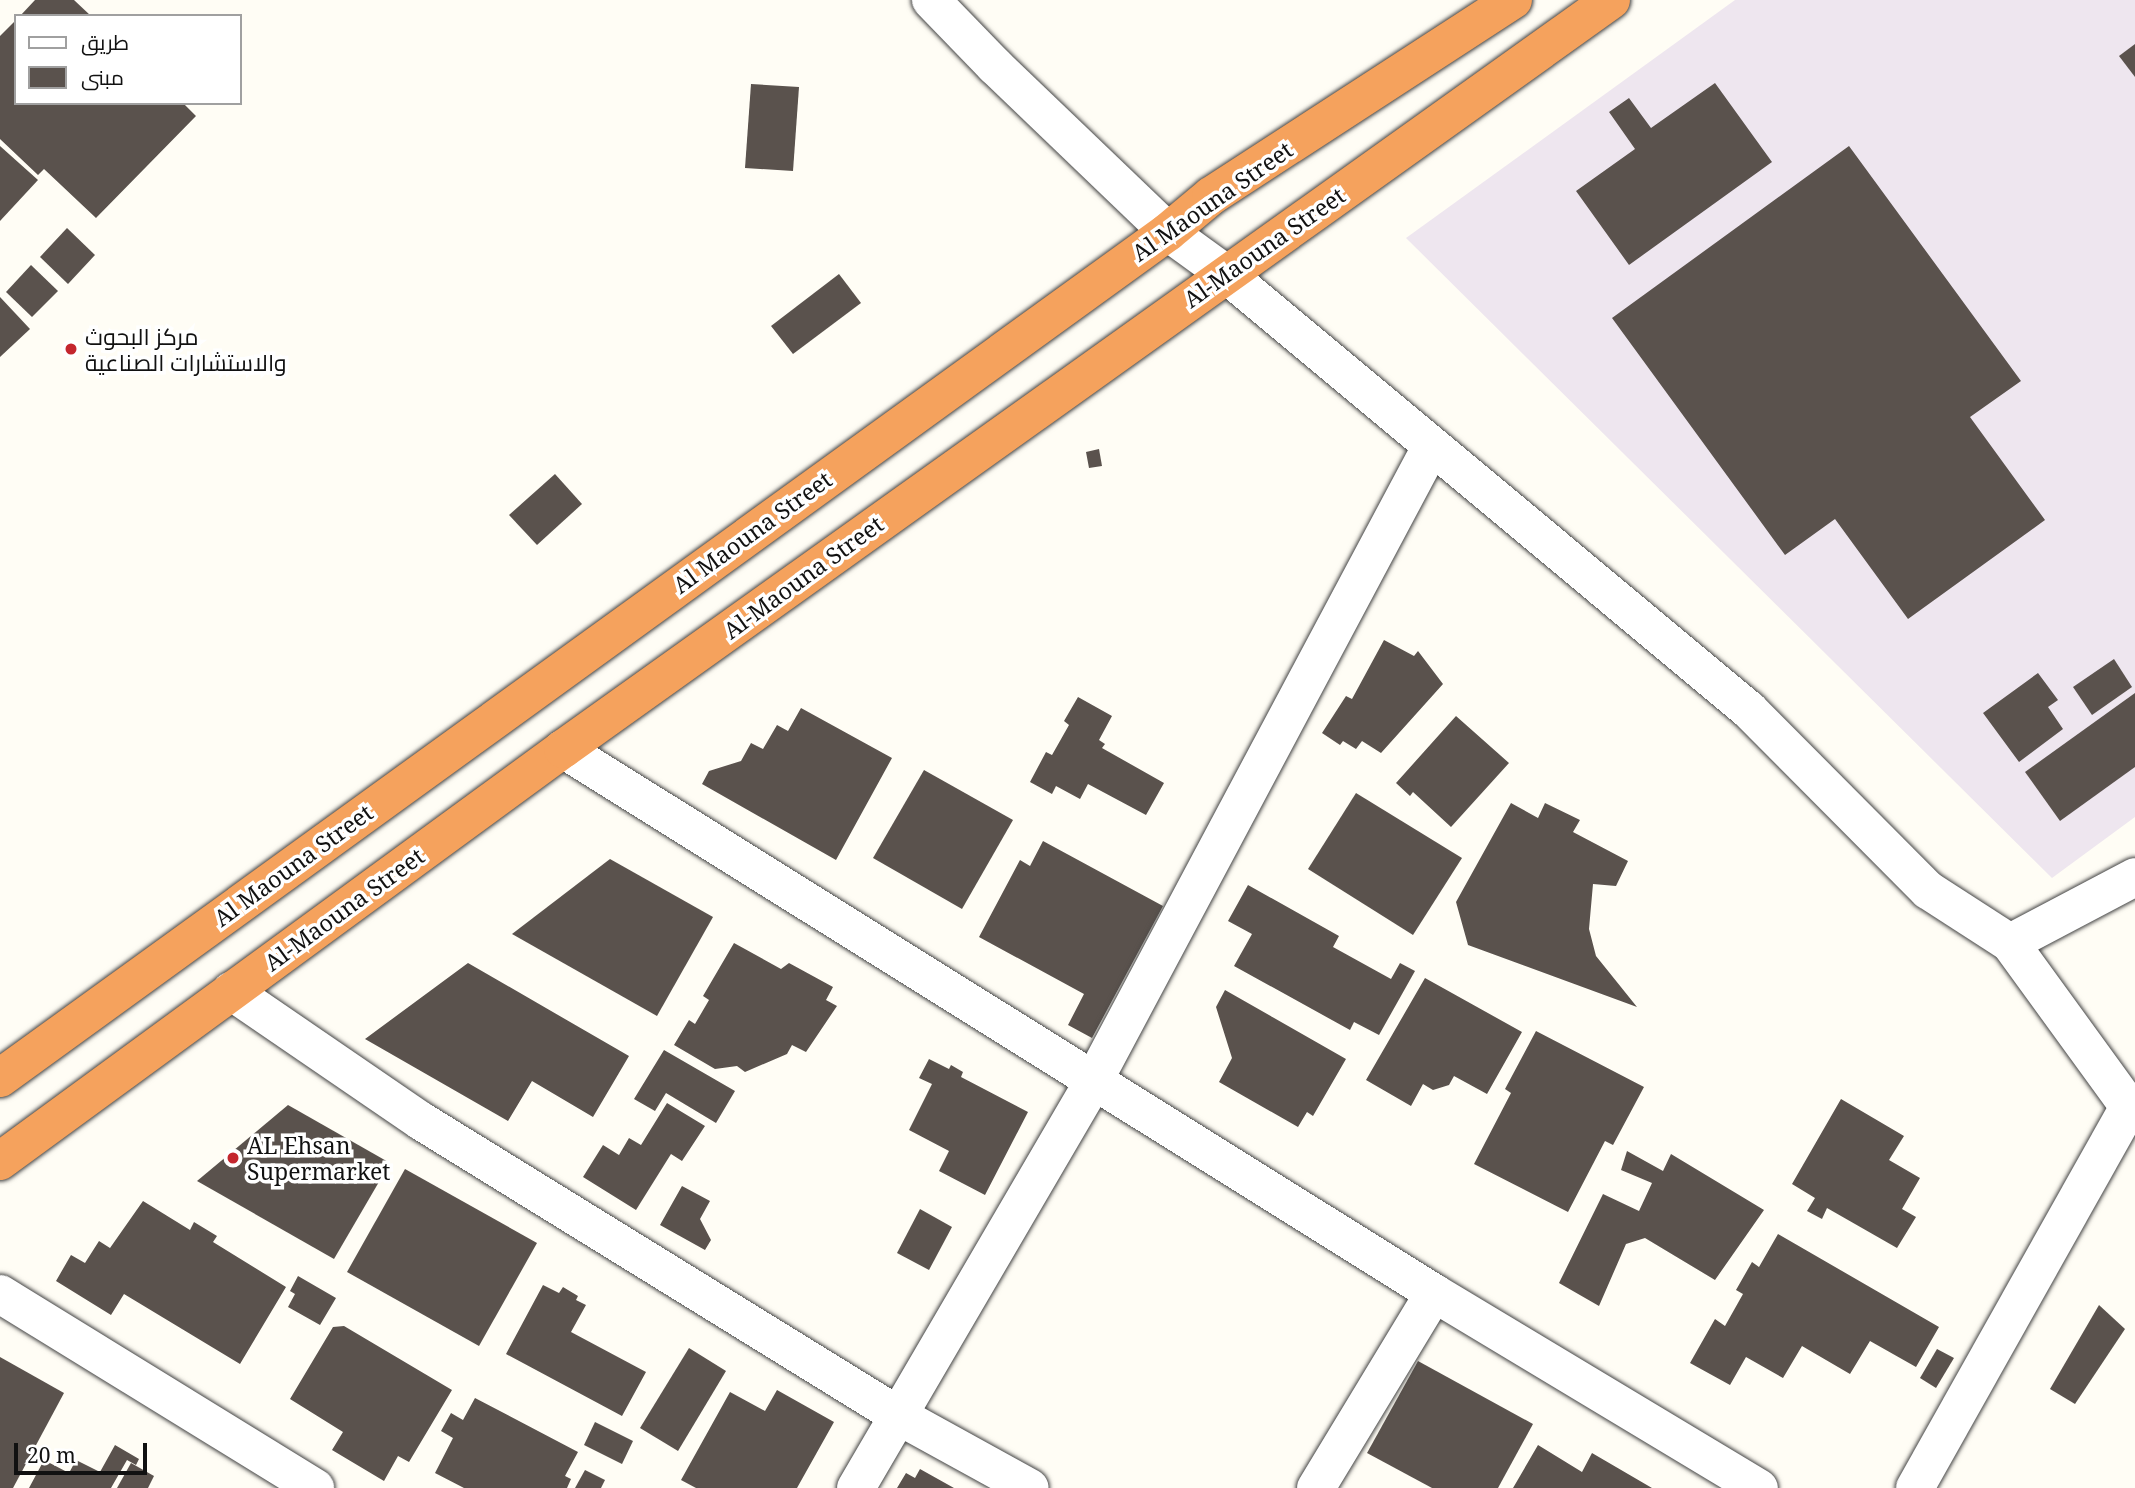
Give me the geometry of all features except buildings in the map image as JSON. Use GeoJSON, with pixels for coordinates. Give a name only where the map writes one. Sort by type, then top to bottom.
{"type":"FeatureCollection","features":[{"type":"Feature","properties":{"kind":"highway","name":"Al Maouna Street"},"geometry":{"type":"LineString","coordinates":[[0,1078],[1168,232],[1211,196],[1513,0]]}},
{"type":"Feature","properties":{"kind":"highway","name":"Al-Maouna Street"},"geometry":{"type":"LineString","coordinates":[[0,1161],[563,749],[1611,0]]}},
{"type":"Feature","properties":{"kind":"street"},"geometry":{"type":"LineString","coordinates":[[931,0],[995,66],[1168,232],[1226,274],[1749,710],[1928,890],[2010,943],[2132,1111],[1914,1488]]}},
{"type":"Feature","properties":{"kind":"street"},"geometry":{"type":"LineString","coordinates":[[856,1488],[1093,1082],[1431,447]]}},
{"type":"Feature","properties":{"kind":"street"},"geometry":{"type":"LineString","coordinates":[[563,749],[1434,1293],[1759,1488]]}},
{"type":"Feature","properties":{"kind":"street"},"geometry":{"type":"LineString","coordinates":[[2010,943],[2135,877]]}},
{"type":"Feature","properties":{"kind":"street"},"geometry":{"type":"LineString","coordinates":[[232,991],[421,1121],[899,1416],[1030,1488]]}},
{"type":"Feature","properties":{"kind":"street"},"geometry":{"type":"LineString","coordinates":[[1316,1488],[1434,1293]]}},
{"type":"Feature","properties":{"kind":"street"},"geometry":{"type":"LineString","coordinates":[[0,1294],[315,1488]]}},
{"type":"Feature","properties":{"kind":"shaded area"},"geometry":{"type":"Polygon","coordinates":[[[1735,0],[2135,0],[2135,817],[2052,878],[1406,238],[1735,0]]]}},
{"type":"Feature","properties":{"kind":"place","name":"مركز البحوث والاستشارات الصناعية"},"geometry":{"type":"Point","coordinates":[71,349]}},
{"type":"Feature","properties":{"kind":"place","name":"AL Ehsan Supermarket"},"geometry":{"type":"Point","coordinates":[233,1158]}}]}
